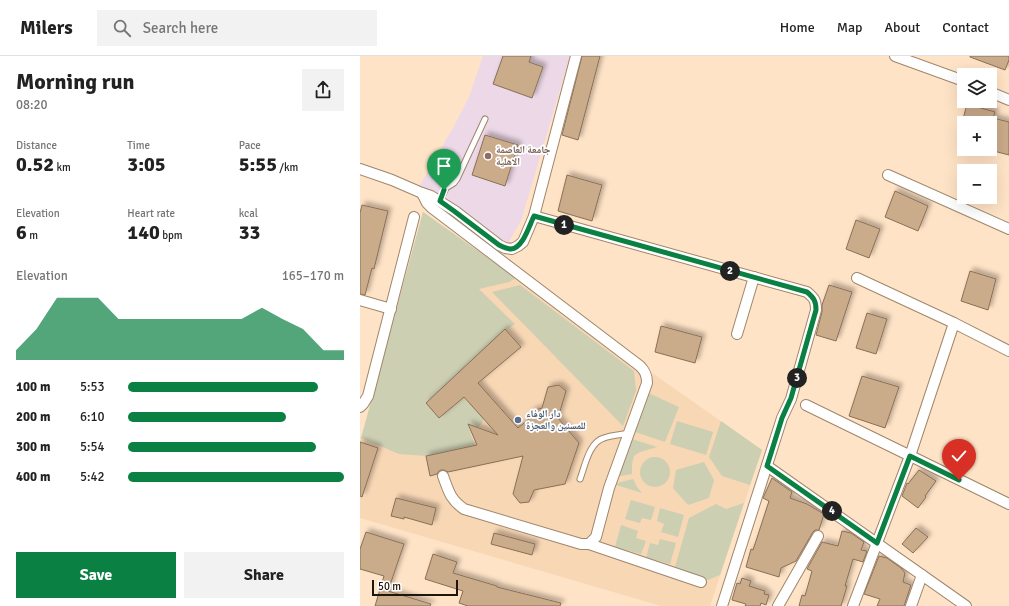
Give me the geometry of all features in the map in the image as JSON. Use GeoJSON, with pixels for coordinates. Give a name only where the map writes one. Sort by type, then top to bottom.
{"type":"FeatureCollection","features":[{"type":"Feature","properties":{"kind":"street"},"geometry":{"type":"LineString","coordinates":[[360,169],[431,196],[505,248],[512,249],[518,246],[523,242],[534,216],[576,56]]}},
{"type":"Feature","properties":{"kind":"street"},"geometry":{"type":"LineString","coordinates":[[895,56],[957,78]]}},
{"type":"Feature","properties":{"kind":"street"},"geometry":{"type":"LineString","coordinates":[[997,95],[1009,100]]}},
{"type":"Feature","properties":{"kind":"street"},"geometry":{"type":"LineString","coordinates":[[888,175],[1009,229]]}},
{"type":"Feature","properties":{"kind":"street"},"geometry":{"type":"LineString","coordinates":[[422,193],[427,203],[432,208],[640,366],[646,373],[648,383],[609,488],[596,537],[590,544]]}},
{"type":"Feature","properties":{"kind":"street"},"geometry":{"type":"LineString","coordinates":[[534,216],[807,292],[813,297],[816,304],[816,310],[791,398],[782,418],[722,606]]}},
{"type":"Feature","properties":{"kind":"street"},"geometry":{"type":"LineString","coordinates":[[360,407],[364,404],[368,396],[414,217]]}},
{"type":"Feature","properties":{"kind":"street"},"geometry":{"type":"LineString","coordinates":[[737,334],[754,277]]}},
{"type":"Feature","properties":{"kind":"street"},"geometry":{"type":"LineString","coordinates":[[857,278],[954,323],[1009,351]]}},
{"type":"Feature","properties":{"kind":"street"},"geometry":{"type":"LineString","coordinates":[[360,300],[391,309]]}},
{"type":"Feature","properties":{"kind":"street"},"geometry":{"type":"LineString","coordinates":[[853,606],[910,456],[954,323]]}},
{"type":"Feature","properties":{"kind":"street"},"geometry":{"type":"LineString","coordinates":[[806,405],[1009,504]]}},
{"type":"Feature","properties":{"kind":"street"},"geometry":{"type":"LineString","coordinates":[[767,466],[966,606]]}},
{"type":"Feature","properties":{"kind":"street"},"geometry":{"type":"LineString","coordinates":[[443,476],[450,496],[464,509],[581,544],[590,544],[701,582]]}},
{"type":"Feature","properties":{"kind":"street"},"geometry":{"type":"LineString","coordinates":[[778,606],[818,536]]}},
{"type":"Feature","properties":{"kind":"street"},"geometry":{"type":"LineString","coordinates":[[911,606],[922,575]]}},
{"type":"Feature","properties":{"kind":"lane"},"geometry":{"type":"LineString","coordinates":[[440,201],[446,188],[457,179],[485,119]]}},
{"type":"Feature","properties":{"kind":"lane"},"geometry":{"type":"LineString","coordinates":[[580,479],[592,446],[597,441],[603,438],[629,433]]}},
{"type":"Feature","properties":{"kind":"shaded area","name":"جامعة العاصمة الاهلية"},"geometry":{"type":"Polygon","coordinates":[[[483,56],[570,56],[521,221],[508,243],[419,187],[469,97],[483,56]]]}},
{"type":"Feature","properties":{"kind":"shaded area"},"geometry":{"type":"Polygon","coordinates":[[[423,212],[762,450],[710,606],[661,606],[360,518],[360,443],[423,212]]]}},
{"type":"Feature","properties":{"kind":"green space"},"geometry":{"type":"Polygon","coordinates":[[[423,212],[516,278],[509,282],[479,289],[515,324],[503,332],[426,403],[439,418],[464,397],[484,420],[478,428],[468,425],[475,446],[426,456],[399,454],[361,438],[423,212]]]}},
{"type":"Feature","properties":{"kind":"green space"},"geometry":{"type":"Polygon","coordinates":[[[520,285],[634,371],[636,391],[623,426],[492,292],[520,285]]]}},
{"type":"Feature","properties":{"kind":"green space"},"geometry":{"type":"Polygon","coordinates":[[[644,391],[679,407],[665,442],[632,431],[644,391]]]}},
{"type":"Feature","properties":{"kind":"green space"},"geometry":{"type":"Polygon","coordinates":[[[677,421],[713,432],[706,455],[670,444],[677,421]]]}},
{"type":"Feature","properties":{"kind":"green space"},"geometry":{"type":"Polygon","coordinates":[[[721,421],[762,450],[750,485],[722,476],[709,457],[721,421]]]}},
{"type":"Feature","properties":{"kind":"green space"},"geometry":{"type":"Polygon","coordinates":[[[629,438],[657,447],[640,452],[634,456],[632,474],[615,477],[629,438]]]}},
{"type":"Feature","properties":{"kind":"green space"},"geometry":{"type":"Polygon","coordinates":[[[655,457],[666,461],[670,472],[666,483],[655,487],[644,483],[640,472],[644,461],[655,457]]]}},
{"type":"Feature","properties":{"kind":"green space"},"geometry":{"type":"Polygon","coordinates":[[[704,462],[714,480],[709,498],[688,505],[673,488],[676,470],[704,462]]]}},
{"type":"Feature","properties":{"kind":"green space"},"geometry":{"type":"Polygon","coordinates":[[[633,479],[642,493],[613,484],[633,479]]]}},
{"type":"Feature","properties":{"kind":"green space"},"geometry":{"type":"Polygon","coordinates":[[[631,500],[655,507],[651,520],[642,518],[640,523],[625,519],[631,500]]]}},
{"type":"Feature","properties":{"kind":"green space"},"geometry":{"type":"Polygon","coordinates":[[[744,503],[720,575],[708,580],[675,567],[689,518],[716,504],[726,509],[744,503]]]}},
{"type":"Feature","properties":{"kind":"green space"},"geometry":{"type":"Polygon","coordinates":[[[660,508],[684,515],[678,537],[661,532],[664,524],[657,521],[660,508]]]}},
{"type":"Feature","properties":{"kind":"green space"},"geometry":{"type":"Polygon","coordinates":[[[621,525],[638,531],[636,538],[646,541],[641,554],[615,547],[621,525]]]}},
{"type":"Feature","properties":{"kind":"green space"},"geometry":{"type":"Polygon","coordinates":[[[660,539],[676,543],[670,564],[646,558],[650,543],[658,545],[660,539]]]}},
{"type":"Feature","properties":{"kind":"building"},"geometry":{"type":"Polygon","coordinates":[[[503,56],[531,56],[529,62],[543,67],[532,98],[493,84],[503,56]]]}},
{"type":"Feature","properties":{"kind":"building"},"geometry":{"type":"Polygon","coordinates":[[[582,56],[600,56],[578,140],[562,135],[582,56]]]}},
{"type":"Feature","properties":{"kind":"building"},"geometry":{"type":"Polygon","coordinates":[[[970,56],[1009,56],[1009,60],[1005,70],[970,56]]]}},
{"type":"Feature","properties":{"kind":"building"},"geometry":{"type":"Polygon","coordinates":[[[966,108],[981,108],[995,112],[994,116],[964,116],[966,108]]]}},
{"type":"Feature","properties":{"kind":"building"},"geometry":{"type":"Polygon","coordinates":[[[997,119],[1009,122],[1009,155],[997,152],[997,119]]]}},
{"type":"Feature","properties":{"kind":"building"},"geometry":{"type":"Polygon","coordinates":[[[485,135],[518,145],[505,186],[472,175],[485,135]]]}},
{"type":"Feature","properties":{"kind":"building"},"geometry":{"type":"Polygon","coordinates":[[[567,175],[602,185],[592,221],[558,211],[567,175]]]}},
{"type":"Feature","properties":{"kind":"building"},"geometry":{"type":"Polygon","coordinates":[[[895,191],[928,206],[918,231],[885,217],[895,191]]]}},
{"type":"Feature","properties":{"kind":"building"},"geometry":{"type":"Polygon","coordinates":[[[362,205],[388,211],[374,269],[372,268],[365,295],[360,294],[360,213],[362,205]]]}},
{"type":"Feature","properties":{"kind":"building"},"geometry":{"type":"Polygon","coordinates":[[[856,220],[880,229],[869,258],[846,249],[856,220]]]}},
{"type":"Feature","properties":{"kind":"building"},"geometry":{"type":"Polygon","coordinates":[[[970,271],[996,279],[988,310],[961,301],[970,271]]]}},
{"type":"Feature","properties":{"kind":"building"},"geometry":{"type":"Polygon","coordinates":[[[829,285],[852,292],[836,341],[816,335],[822,312],[822,305],[829,285]]]}},
{"type":"Feature","properties":{"kind":"building"},"geometry":{"type":"Polygon","coordinates":[[[867,313],[887,319],[876,354],[856,348],[867,313]]]}},
{"type":"Feature","properties":{"kind":"building"},"geometry":{"type":"Polygon","coordinates":[[[661,326],[702,337],[695,363],[655,352],[661,326]]]}},
{"type":"Feature","properties":{"kind":"building"},"geometry":{"type":"Polygon","coordinates":[[[505,329],[521,347],[478,383],[518,428],[528,420],[532,411],[542,408],[548,387],[559,385],[566,391],[558,418],[579,443],[565,484],[534,490],[529,502],[520,503],[513,494],[523,456],[448,472],[441,470],[437,474],[430,476],[426,456],[477,445],[468,424],[498,435],[464,397],[439,418],[426,403],[505,329]]]}},
{"type":"Feature","properties":{"kind":"building"},"geometry":{"type":"Polygon","coordinates":[[[862,376],[899,387],[885,428],[849,416],[862,376]]]}},
{"type":"Feature","properties":{"kind":"building"},"geometry":{"type":"Polygon","coordinates":[[[360,442],[378,448],[362,497],[360,496],[360,442]]]}},
{"type":"Feature","properties":{"kind":"building"},"geometry":{"type":"Polygon","coordinates":[[[919,470],[936,481],[918,508],[902,496],[907,483],[908,484],[919,470]]]}},
{"type":"Feature","properties":{"kind":"building"},"geometry":{"type":"Polygon","coordinates":[[[772,478],[792,492],[790,498],[807,504],[824,514],[819,530],[815,530],[813,532],[796,561],[781,568],[779,577],[746,567],[751,549],[753,550],[769,501],[763,498],[772,478]]]}},
{"type":"Feature","properties":{"kind":"building"},"geometry":{"type":"Polygon","coordinates":[[[396,498],[436,508],[432,525],[404,517],[404,519],[391,516],[396,498]]]}},
{"type":"Feature","properties":{"kind":"building"},"geometry":{"type":"Polygon","coordinates":[[[916,528],[928,537],[913,553],[902,544],[916,528]]]}},
{"type":"Feature","properties":{"kind":"building"},"geometry":{"type":"Polygon","coordinates":[[[842,531],[851,533],[864,542],[861,550],[867,551],[863,562],[853,559],[841,606],[799,606],[802,595],[805,596],[812,571],[807,569],[822,542],[838,546],[842,531]]]}},
{"type":"Feature","properties":{"kind":"building"},"geometry":{"type":"Polygon","coordinates":[[[366,532],[404,544],[388,591],[431,604],[430,606],[375,606],[384,576],[360,569],[360,549],[366,532]]]}},
{"type":"Feature","properties":{"kind":"building"},"geometry":{"type":"Polygon","coordinates":[[[494,533],[535,544],[532,555],[491,544],[494,533]]]}},
{"type":"Feature","properties":{"kind":"building"},"geometry":{"type":"Polygon","coordinates":[[[433,554],[457,562],[453,573],[497,587],[561,603],[560,606],[468,606],[459,603],[463,591],[425,579],[433,554]]]}},
{"type":"Feature","properties":{"kind":"building"},"geometry":{"type":"Polygon","coordinates":[[[879,556],[887,558],[901,568],[905,573],[903,582],[911,585],[904,606],[877,606],[880,599],[864,594],[879,556]]]}},
{"type":"Feature","properties":{"kind":"building"},"geometry":{"type":"Polygon","coordinates":[[[742,578],[751,581],[749,586],[765,591],[764,594],[769,595],[766,605],[761,603],[760,606],[745,606],[746,604],[732,600],[737,583],[740,584],[742,578]]]}},
{"type":"Feature","properties":{"kind":"place","name":"جامعة العاصمة الاهلية"},"geometry":{"type":"Point","coordinates":[488,156]}},
{"type":"Feature","properties":{"kind":"place","name":"دار الوفاء للمسنين والعجزة"},"geometry":{"type":"Point","coordinates":[518,420]}},
{"type":"Feature","properties":{"kind":"route"},"geometry":{"type":"LineString","coordinates":[[444,190],[440,201],[505,248],[512,249],[523,242],[534,216],[807,292],[813,297],[816,304],[816,310],[791,398],[782,418],[767,466],[877,543],[910,456],[959,480]]}}]}
